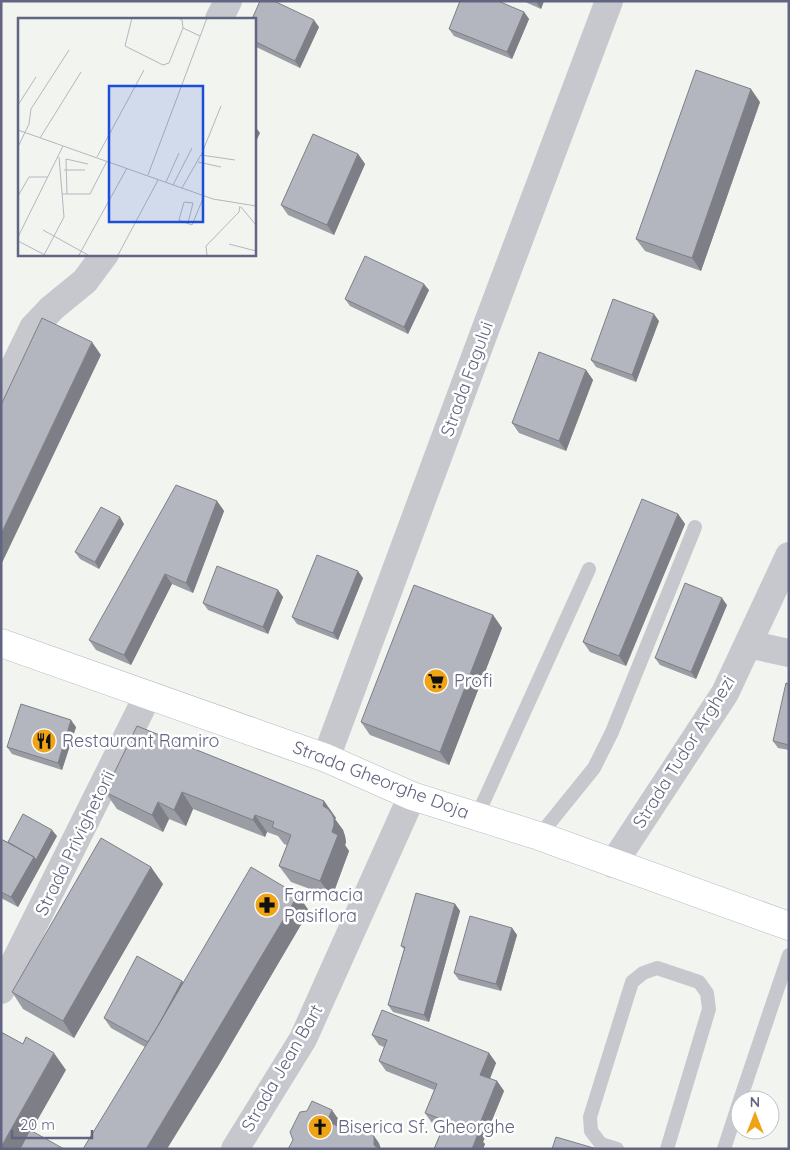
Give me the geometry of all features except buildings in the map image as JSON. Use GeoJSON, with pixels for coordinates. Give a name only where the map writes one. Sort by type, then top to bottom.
{"type":"FeatureCollection","features":[{"type":"Feature","properties":{"kind":"main road","name":"Strada Gheorghe Doja"},"geometry":{"type":"LineString","coordinates":[[1,643],[326,758],[412,796],[538,836],[789,926]]}},
{"type":"Feature","properties":{"kind":"street"},"geometry":{"type":"LineString","coordinates":[[220,18],[228,1]]}},
{"type":"Feature","properties":{"kind":"street","name":"Strada Fagului"},"geometry":{"type":"LineString","coordinates":[[326,758],[609,1]]}},
{"type":"Feature","properties":{"kind":"street"},"geometry":{"type":"LineString","coordinates":[[1,394],[33,328],[52,308],[85,281],[104,255]]}},
{"type":"Feature","properties":{"kind":"street","name":"Strada Tudor Arghezi"},"geometry":{"type":"LineString","coordinates":[[613,864],[724,693],[748,644],[782,586],[789,556]]}},
{"type":"Feature","properties":{"kind":"street"},"geometry":{"type":"LineString","coordinates":[[748,644],[789,653]]}},
{"type":"Feature","properties":{"kind":"street","name":"Strada Privighetorii"},"geometry":{"type":"LineString","coordinates":[[1,990],[148,695]]}},
{"type":"Feature","properties":{"kind":"street","name":"Strada Jean Bart"},"geometry":{"type":"LineString","coordinates":[[235,1149],[303,1039],[412,796]]}},
{"type":"Feature","properties":{"kind":"lane"},"geometry":{"type":"LineString","coordinates":[[538,836],[594,768],[612,732],[695,527]]}},
{"type":"Feature","properties":{"kind":"lane"},"geometry":{"type":"LineString","coordinates":[[477,816],[589,570]]}},
{"type":"Feature","properties":{"kind":"lane"},"geometry":{"type":"LineString","coordinates":[[743,1090],[789,955]]}},
{"type":"Feature","properties":{"kind":"lane"},"geometry":{"type":"LineString","coordinates":[[617,1149],[601,1144],[591,1131],[590,1117],[632,982],[643,973],[657,968],[699,982],[706,993],[709,1009],[667,1149]]}},
{"type":"Feature","properties":{"kind":"lane"},"geometry":{"type":"LineString","coordinates":[[724,1149],[730,1131]]}},
{"type":"Feature","properties":{"kind":"place","name":"Profi"},"geometry":{"type":"Point","coordinates":[436,681]}},
{"type":"Feature","properties":{"kind":"place","name":"Restaurant Ramiro"},"geometry":{"type":"Point","coordinates":[44,741]}},
{"type":"Feature","properties":{"kind":"place","name":"Farmacia Pasiflora"},"geometry":{"type":"Point","coordinates":[267,905]}},
{"type":"Feature","properties":{"kind":"place","name":"Biserica Sf. Gheorghe"},"geometry":{"type":"Point","coordinates":[320,1127]}}]}
